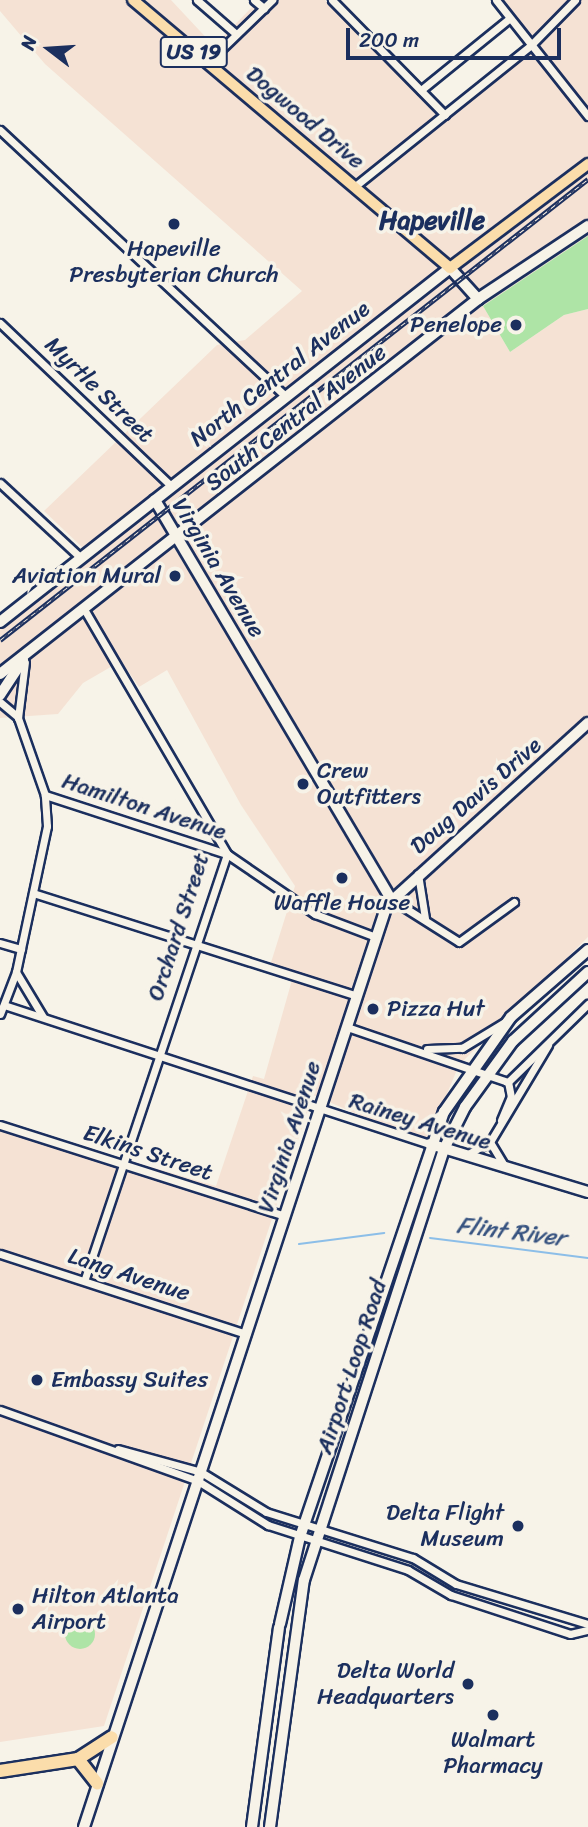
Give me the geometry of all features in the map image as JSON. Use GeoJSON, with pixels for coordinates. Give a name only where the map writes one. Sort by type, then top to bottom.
{"type":"FeatureCollection","features":[{"type":"Feature","properties":{"kind":"highway"},"geometry":{"type":"LineString","coordinates":[[0,1771],[78,1759],[112,1737]]}},
{"type":"Feature","properties":{"kind":"highway"},"geometry":{"type":"LineString","coordinates":[[78,1759],[97,1783]]}},
{"type":"Feature","properties":{"kind":"main road","name":"Dogwood Drive"},"geometry":{"type":"LineString","coordinates":[[133,0],[450,268]]}},
{"type":"Feature","properties":{"kind":"main road","name":"North Central Avenue"},"geometry":{"type":"LineString","coordinates":[[0,622],[450,268],[588,164]]}},
{"type":"Feature","properties":{"kind":"main road","name":"South Central Avenue"},"geometry":{"type":"LineString","coordinates":[[0,674],[478,299],[588,226]]}},
{"type":"Feature","properties":{"kind":"main road"},"geometry":{"type":"LineString","coordinates":[[450,268],[478,299]]}},
{"type":"Feature","properties":{"kind":"main road","name":"Virginia Avenue"},"geometry":{"type":"LineString","coordinates":[[84,1827],[390,898],[155,500]]}},
{"type":"Feature","properties":{"kind":"main road"},"geometry":{"type":"LineString","coordinates":[[0,695],[29,651]]}},
{"type":"Feature","properties":{"kind":"main road","name":"Doug Davis Drive"},"geometry":{"type":"LineString","coordinates":[[390,898],[588,723]]}},
{"type":"Feature","properties":{"kind":"main road","name":"Airport Loop Road"},"geometry":{"type":"LineString","coordinates":[[252,1827],[280,1626],[300,1537],[430,1144],[470,1067],[511,1017],[588,950]]}},
{"type":"Feature","properties":{"kind":"main road","name":"Airport Loop Road"},"geometry":{"type":"LineString","coordinates":[[270,1827],[296,1617],[315,1541],[444,1149],[489,1072],[513,1041],[588,972]]}},
{"type":"Feature","properties":{"kind":"main road","name":"Rainey Avenue"},"geometry":{"type":"LineString","coordinates":[[430,1144],[588,1192]]}},
{"type":"Feature","properties":{"kind":"street"},"geometry":{"type":"LineString","coordinates":[[197,0],[236,34]]}},
{"type":"Feature","properties":{"kind":"street"},"geometry":{"type":"LineString","coordinates":[[254,0],[264,8]]}},
{"type":"Feature","properties":{"kind":"street"},"geometry":{"type":"LineString","coordinates":[[207,63],[272,0]]}},
{"type":"Feature","properties":{"kind":"street"},"geometry":{"type":"LineString","coordinates":[[332,0],[446,115]]}},
{"type":"Feature","properties":{"kind":"street"},"geometry":{"type":"LineString","coordinates":[[496,0],[588,116]]}},
{"type":"Feature","properties":{"kind":"street"},"geometry":{"type":"LineString","coordinates":[[354,187],[531,45],[575,0]]}},
{"type":"Feature","properties":{"kind":"street"},"geometry":{"type":"LineString","coordinates":[[421,90],[510,18]]}},
{"type":"Feature","properties":{"kind":"street"},"geometry":{"type":"LineString","coordinates":[[0,130],[286,397]]}},
{"type":"Feature","properties":{"kind":"street","name":"Myrtle Street"},"geometry":{"type":"LineString","coordinates":[[0,323],[171,486]]}},
{"type":"Feature","properties":{"kind":"street"},"geometry":{"type":"LineString","coordinates":[[0,483],[81,558]]}},
{"type":"Feature","properties":{"kind":"street","name":"Orchard Street"},"geometry":{"type":"LineString","coordinates":[[84,609],[227,854],[194,945],[84,1281]]}},
{"type":"Feature","properties":{"kind":"street"},"geometry":{"type":"LineString","coordinates":[[0,1014],[22,949],[47,827],[44,795],[18,718],[18,683],[29,651]]}},
{"type":"Feature","properties":{"kind":"street"},"geometry":{"type":"LineString","coordinates":[[0,702],[18,718]]}},
{"type":"Feature","properties":{"kind":"street","name":"Hamilton Avenue"},"geometry":{"type":"LineString","coordinates":[[44,795],[227,854],[315,914],[376,937]]}},
{"type":"Feature","properties":{"kind":"street"},"geometry":{"type":"LineString","coordinates":[[418,872],[425,918]]}},
{"type":"Feature","properties":{"kind":"street"},"geometry":{"type":"LineString","coordinates":[[33,893],[357,996]]}},
{"type":"Feature","properties":{"kind":"street"},"geometry":{"type":"LineString","coordinates":[[390,898],[459,942],[514,902]]}},
{"type":"Feature","properties":{"kind":"street"},"geometry":{"type":"LineString","coordinates":[[0,943],[22,949]]}},
{"type":"Feature","properties":{"kind":"street"},"geometry":{"type":"LineString","coordinates":[[16,972],[43,1018]]}},
{"type":"Feature","properties":{"kind":"street"},"geometry":{"type":"LineString","coordinates":[[508,1082],[588,1004]]}},
{"type":"Feature","properties":{"kind":"street","name":"Rainey Avenue"},"geometry":{"type":"LineString","coordinates":[[4,1005],[319,1110],[430,1144]]}},
{"type":"Feature","properties":{"kind":"street","name":"Airport Loop Road"},"geometry":{"type":"LineString","coordinates":[[409,1047],[462,1048],[511,1017]]}},
{"type":"Feature","properties":{"kind":"street"},"geometry":{"type":"LineString","coordinates":[[347,1027],[489,1072],[508,1082],[512,1097],[490,1142]]}},
{"type":"Feature","properties":{"kind":"street"},"geometry":{"type":"LineString","coordinates":[[461,1154],[490,1142],[548,1045]]}},
{"type":"Feature","properties":{"kind":"street","name":"Elkins Street"},"geometry":{"type":"LineString","coordinates":[[0,1125],[285,1216]]}},
{"type":"Feature","properties":{"kind":"street"},"geometry":{"type":"LineString","coordinates":[[490,1142],[507,1167]]}},
{"type":"Feature","properties":{"kind":"street","name":"Lang Avenue"},"geometry":{"type":"LineString","coordinates":[[0,1254],[246,1334]]}},
{"type":"Feature","properties":{"kind":"street"},"geometry":{"type":"LineString","coordinates":[[0,1410],[199,1476],[266,1512],[413,1558],[456,1584],[588,1624]]}},
{"type":"Feature","properties":{"kind":"street"},"geometry":{"type":"LineString","coordinates":[[199,1476],[253,1517],[300,1537],[408,1570],[451,1595],[502,1613],[570,1633],[588,1630]]}},
{"type":"Feature","properties":{"kind":"shaded area"},"geometry":{"type":"Polygon","coordinates":[[[0,0],[171,0],[214,46],[259,0],[325,0],[438,117],[527,44],[498,0],[588,0],[588,236],[483,306],[510,352],[564,315],[588,309],[588,937],[459,1065],[426,1144],[313,1095],[104,1726],[0,1742],[0,1123],[216,1186],[253,1076],[264,1079],[292,980],[268,972],[295,886],[241,805],[167,670],[139,687],[121,661],[83,683],[58,714],[0,718],[0,616],[84,549],[44,511],[217,345],[245,340],[302,291],[45,64],[0,11],[0,0]]]}},
{"type":"Feature","properties":{"kind":"green space"},"geometry":{"type":"Polygon","coordinates":[[[588,236],[588,309],[564,315],[510,352],[483,306],[588,236]]]}},
{"type":"Feature","properties":{"kind":"green space"},"geometry":{"type":"Polygon","coordinates":[[[80,1619],[86,1620],[94,1628],[94,1640],[86,1648],[80,1649],[74,1648],[66,1640],[65,1634],[66,1628],[74,1620],[80,1619]]]}},
{"type":"Feature","properties":{"kind":"waterway","name":"Flint River"},"geometry":{"type":"LineString","coordinates":[[299,1244],[384,1233]]}},
{"type":"Feature","properties":{"kind":"waterway","name":"Flint River"},"geometry":{"type":"LineString","coordinates":[[430,1238],[588,1258]]}},
{"type":"Feature","properties":{"kind":"railway"},"geometry":{"type":"LineString","coordinates":[[0,640],[588,179]]}},
{"type":"Feature","properties":{"kind":"place","name":"Hapeville Presbyterian Church"},"geometry":{"type":"Point","coordinates":[174,224]}},
{"type":"Feature","properties":{"kind":"place","name":"Penelope"},"geometry":{"type":"Point","coordinates":[516,325]}},
{"type":"Feature","properties":{"kind":"place","name":"Aviation Mural"},"geometry":{"type":"Point","coordinates":[175,576]}},
{"type":"Feature","properties":{"kind":"place","name":"Crew Outfitters"},"geometry":{"type":"Point","coordinates":[303,784]}},
{"type":"Feature","properties":{"kind":"place","name":"Waffle House"},"geometry":{"type":"Point","coordinates":[342,878]}},
{"type":"Feature","properties":{"kind":"place","name":"Pizza Hut"},"geometry":{"type":"Point","coordinates":[373,1009]}},
{"type":"Feature","properties":{"kind":"place","name":"Embassy Suites"},"geometry":{"type":"Point","coordinates":[37,1380]}},
{"type":"Feature","properties":{"kind":"place","name":"Delta Flight Museum"},"geometry":{"type":"Point","coordinates":[518,1526]}},
{"type":"Feature","properties":{"kind":"place","name":"Hilton Atlanta Airport"},"geometry":{"type":"Point","coordinates":[18,1609]}},
{"type":"Feature","properties":{"kind":"place","name":"Delta World Headquarters"},"geometry":{"type":"Point","coordinates":[468,1684]}},
{"type":"Feature","properties":{"kind":"place","name":"Walmart Pharmacy"},"geometry":{"type":"Point","coordinates":[493,1715]}},
{"type":"Feature","properties":{"kind":"district","name":"Hapeville"},"geometry":{"type":"Point","coordinates":[432,221]}}]}
